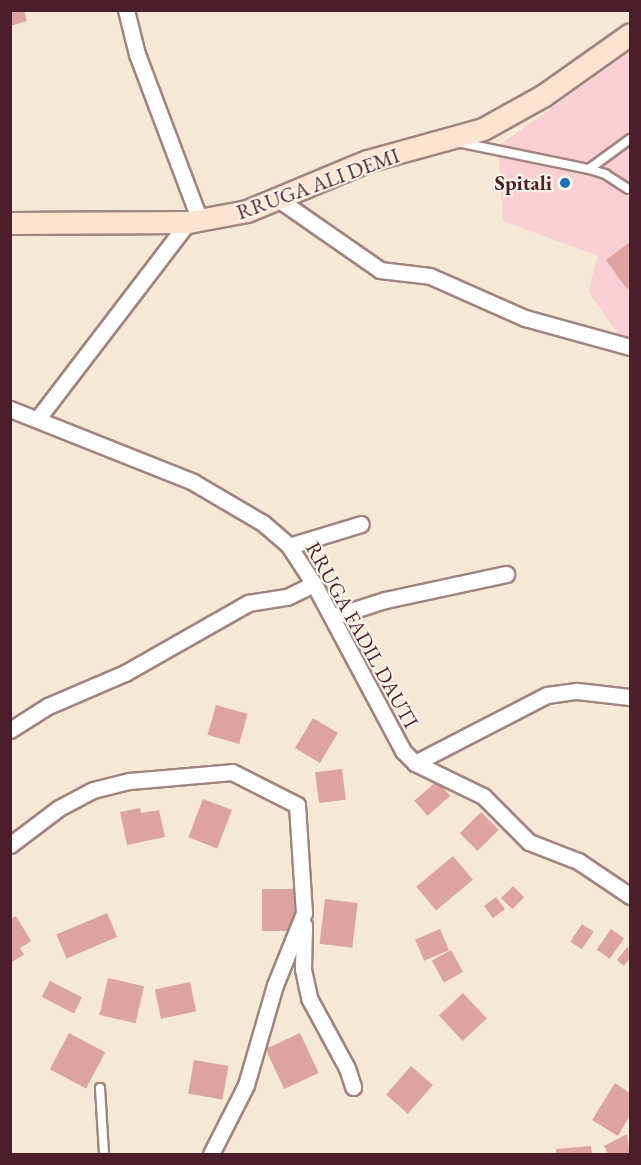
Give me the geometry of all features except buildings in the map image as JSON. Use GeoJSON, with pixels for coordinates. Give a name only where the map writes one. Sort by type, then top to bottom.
{"type":"FeatureCollection","features":[{"type":"Feature","properties":{"kind":"main road","name":"RRUGA ALI DEMI"},"geometry":{"type":"LineString","coordinates":[[10,223],[194,221],[224,218],[278,199],[367,161],[450,140],[483,129],[528,105],[630,34]]}},
{"type":"Feature","properties":{"kind":"street"},"geometry":{"type":"LineString","coordinates":[[39,417],[194,221],[136,54],[127,12]]}},
{"type":"Feature","properties":{"kind":"street"},"geometry":{"type":"LineString","coordinates":[[278,199],[380,270],[430,276],[525,318],[630,347]]}},
{"type":"Feature","properties":{"kind":"street","name":"RRUGA FADIL DAUTI"},"geometry":{"type":"LineString","coordinates":[[10,409],[39,417],[193,482],[263,523],[289,546],[314,584],[394,737],[415,763],[470,787],[529,842],[578,861],[630,896]]}},
{"type":"Feature","properties":{"kind":"street"},"geometry":{"type":"LineString","coordinates":[[289,546],[361,524]]}},
{"type":"Feature","properties":{"kind":"street"},"geometry":{"type":"LineString","coordinates":[[332,617],[385,600],[506,574]]}},
{"type":"Feature","properties":{"kind":"street"},"geometry":{"type":"LineString","coordinates":[[10,729],[48,706],[125,673],[248,603],[287,597],[314,584]]}},
{"type":"Feature","properties":{"kind":"street"},"geometry":{"type":"LineString","coordinates":[[415,763],[547,695],[577,691],[630,697]]}},
{"type":"Feature","properties":{"kind":"street"},"geometry":{"type":"LineString","coordinates":[[10,845],[59,808],[93,790],[130,781],[232,772],[297,805],[304,913],[303,969],[309,998],[347,1068],[353,1087]]}},
{"type":"Feature","properties":{"kind":"street"},"geometry":{"type":"LineString","coordinates":[[211,1155],[246,1085],[275,985],[304,913]]}},
{"type":"Feature","properties":{"kind":"lane"},"geometry":{"type":"LineString","coordinates":[[589,169],[630,139]]}},
{"type":"Feature","properties":{"kind":"lane"},"geometry":{"type":"LineString","coordinates":[[450,140],[481,150],[589,169],[605,174],[628,189]]}},
{"type":"Feature","properties":{"kind":"lane"},"geometry":{"type":"LineString","coordinates":[[100,1088],[104,1155]]}},
{"type":"Feature","properties":{"kind":"shaded area","name":"Spitali"},"geometry":{"type":"Polygon","coordinates":[[[630,52],[630,334],[622,340],[588,291],[598,256],[503,221],[498,146],[630,52]]]}},
{"type":"Feature","properties":{"kind":"place","name":"Spitali"},"geometry":{"type":"Point","coordinates":[565,183]}}]}
